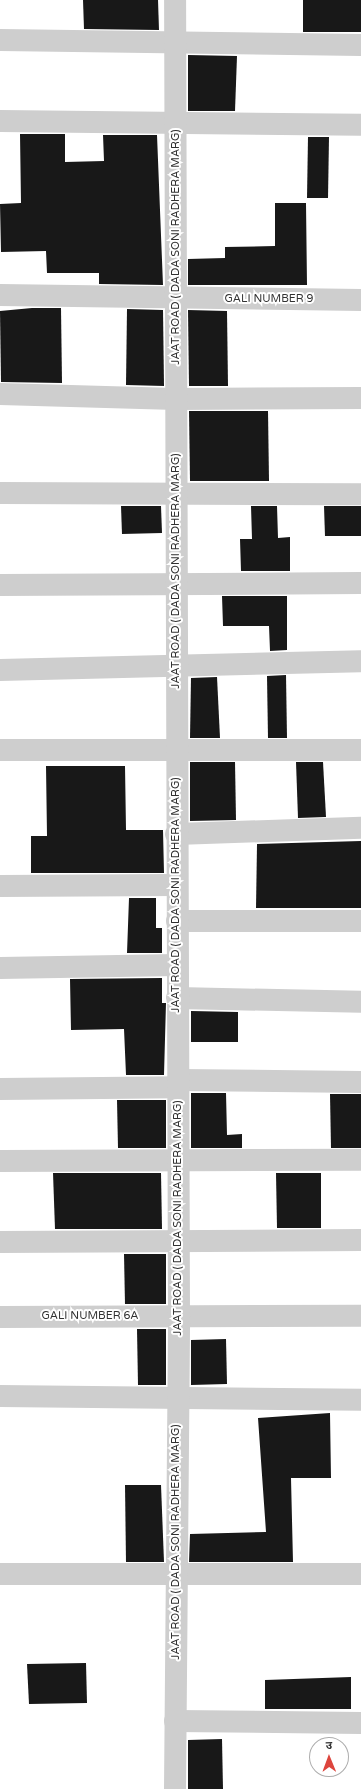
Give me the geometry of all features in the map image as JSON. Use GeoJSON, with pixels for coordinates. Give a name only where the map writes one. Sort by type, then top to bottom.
{"type":"FeatureCollection","features":[{"type":"Feature","properties":{"kind":"street","name":"JAAT ROAD ( DADA SONI RADHERA MARG)"},"geometry":{"type":"LineString","coordinates":[[175,1789],[179,1316],[175,748],[177,298],[175,122],[176,0]]}},
{"type":"Feature","properties":{"kind":"street"},"geometry":{"type":"LineString","coordinates":[[0,40],[361,45]]}},
{"type":"Feature","properties":{"kind":"street"},"geometry":{"type":"LineString","coordinates":[[0,121],[361,125]]}},
{"type":"Feature","properties":{"kind":"street","name":"GALI NUMBER 9"},"geometry":{"type":"LineString","coordinates":[[0,295],[361,300]]}},
{"type":"Feature","properties":{"kind":"street"},"geometry":{"type":"LineString","coordinates":[[0,394],[176,399],[361,398]]}},
{"type":"Feature","properties":{"kind":"street"},"geometry":{"type":"LineString","coordinates":[[0,493],[176,491],[361,494]]}},
{"type":"Feature","properties":{"kind":"street"},"geometry":{"type":"LineString","coordinates":[[0,585],[361,583]]}},
{"type":"Feature","properties":{"kind":"street"},"geometry":{"type":"LineString","coordinates":[[0,670],[361,661]]}},
{"type":"Feature","properties":{"kind":"street"},"geometry":{"type":"LineString","coordinates":[[0,750],[175,748],[361,750]]}},
{"type":"Feature","properties":{"kind":"street"},"geometry":{"type":"LineString","coordinates":[[176,834],[361,828]]}},
{"type":"Feature","properties":{"kind":"street"},"geometry":{"type":"LineString","coordinates":[[0,886],[176,885]]}},
{"type":"Feature","properties":{"kind":"street"},"geometry":{"type":"LineString","coordinates":[[176,921],[361,920]]}},
{"type":"Feature","properties":{"kind":"street"},"geometry":{"type":"LineString","coordinates":[[0,968],[177,965]]}},
{"type":"Feature","properties":{"kind":"street"},"geometry":{"type":"LineString","coordinates":[[177,998],[361,1002]]}},
{"type":"Feature","properties":{"kind":"street"},"geometry":{"type":"LineString","coordinates":[[0,1088],[361,1082]]}},
{"type":"Feature","properties":{"kind":"street"},"geometry":{"type":"LineString","coordinates":[[0,1161],[361,1160]]}},
{"type":"Feature","properties":{"kind":"street"},"geometry":{"type":"LineString","coordinates":[[0,1242],[178,1239],[361,1240]]}},
{"type":"Feature","properties":{"kind":"street","name":"GALI NUMBER 6A"},"geometry":{"type":"LineString","coordinates":[[0,1317],[361,1316]]}},
{"type":"Feature","properties":{"kind":"street"},"geometry":{"type":"LineString","coordinates":[[0,1396],[178,1395],[361,1400]]}},
{"type":"Feature","properties":{"kind":"street"},"geometry":{"type":"LineString","coordinates":[[0,1574],[361,1574]]}},
{"type":"Feature","properties":{"kind":"street"},"geometry":{"type":"LineString","coordinates":[[175,1721],[361,1723]]}},
{"type":"Feature","properties":{"kind":"building"},"geometry":{"type":"Polygon","coordinates":[[[83,0],[158,0],[159,30],[84,29],[83,0]]]}},
{"type":"Feature","properties":{"kind":"building"},"geometry":{"type":"Polygon","coordinates":[[[303,0],[361,0],[361,32],[303,32],[303,0]]]}},
{"type":"Feature","properties":{"kind":"building"},"geometry":{"type":"Polygon","coordinates":[[[188,55],[237,56],[235,111],[188,111],[188,55]]]}},
{"type":"Feature","properties":{"kind":"building"},"geometry":{"type":"Polygon","coordinates":[[[20,134],[65,134],[65,162],[104,161],[103,135],[157,135],[163,285],[99,284],[99,273],[47,273],[46,251],[1,252],[0,204],[21,203],[20,134]]]}},
{"type":"Feature","properties":{"kind":"building"},"geometry":{"type":"Polygon","coordinates":[[[308,137],[329,137],[328,198],[307,198],[308,137]]]}},
{"type":"Feature","properties":{"kind":"building"},"geometry":{"type":"Polygon","coordinates":[[[275,203],[306,203],[307,285],[188,285],[188,259],[225,258],[225,247],[275,246],[275,203]]]}},
{"type":"Feature","properties":{"kind":"building"},"geometry":{"type":"Polygon","coordinates":[[[32,308],[61,308],[62,383],[1,382],[0,311],[32,308]]]}},
{"type":"Feature","properties":{"kind":"building"},"geometry":{"type":"Polygon","coordinates":[[[127,309],[163,310],[164,386],[126,385],[127,309]]]}},
{"type":"Feature","properties":{"kind":"building"},"geometry":{"type":"Polygon","coordinates":[[[188,310],[227,311],[228,386],[189,386],[188,310]]]}},
{"type":"Feature","properties":{"kind":"building"},"geometry":{"type":"Polygon","coordinates":[[[189,411],[268,411],[269,481],[190,481],[189,411]]]}},
{"type":"Feature","properties":{"kind":"building"},"geometry":{"type":"Polygon","coordinates":[[[121,506],[161,506],[162,533],[122,534],[121,506]]]}},
{"type":"Feature","properties":{"kind":"building"},"geometry":{"type":"Polygon","coordinates":[[[251,506],[277,506],[278,538],[290,537],[290,571],[241,571],[240,539],[252,539],[251,506]]]}},
{"type":"Feature","properties":{"kind":"building"},"geometry":{"type":"Polygon","coordinates":[[[324,506],[361,506],[361,536],[325,536],[324,506]]]}},
{"type":"Feature","properties":{"kind":"building"},"geometry":{"type":"Polygon","coordinates":[[[222,596],[287,596],[287,650],[270,651],[269,626],[223,626],[222,596]]]}},
{"type":"Feature","properties":{"kind":"building"},"geometry":{"type":"Polygon","coordinates":[[[286,675],[287,738],[268,738],[267,676],[286,675]]]}},
{"type":"Feature","properties":{"kind":"building"},"geometry":{"type":"Polygon","coordinates":[[[217,677],[220,738],[190,738],[191,678],[217,677]]]}},
{"type":"Feature","properties":{"kind":"building"},"geometry":{"type":"Polygon","coordinates":[[[190,762],[235,762],[236,820],[190,821],[190,762]]]}},
{"type":"Feature","properties":{"kind":"building"},"geometry":{"type":"Polygon","coordinates":[[[296,762],[323,762],[326,817],[298,818],[296,762]]]}},
{"type":"Feature","properties":{"kind":"building"},"geometry":{"type":"Polygon","coordinates":[[[46,766],[125,766],[126,830],[163,830],[164,873],[31,873],[31,836],[47,836],[46,766]]]}},
{"type":"Feature","properties":{"kind":"building"},"geometry":{"type":"Polygon","coordinates":[[[361,841],[361,908],[256,908],[257,844],[361,841]]]}},
{"type":"Feature","properties":{"kind":"building"},"geometry":{"type":"Polygon","coordinates":[[[129,898],[156,898],[156,928],[162,928],[162,953],[127,953],[129,898]]]}},
{"type":"Feature","properties":{"kind":"building"},"geometry":{"type":"Polygon","coordinates":[[[162,978],[162,1003],[166,1003],[164,1075],[126,1075],[124,1029],[71,1030],[70,979],[162,978]]]}},
{"type":"Feature","properties":{"kind":"building"},"geometry":{"type":"Polygon","coordinates":[[[191,1011],[238,1012],[238,1042],[191,1042],[191,1011]]]}},
{"type":"Feature","properties":{"kind":"building"},"geometry":{"type":"Polygon","coordinates":[[[191,1093],[226,1093],[227,1135],[242,1134],[242,1148],[191,1148],[191,1093]]]}},
{"type":"Feature","properties":{"kind":"building"},"geometry":{"type":"Polygon","coordinates":[[[330,1094],[361,1094],[361,1148],[331,1148],[330,1094]]]}},
{"type":"Feature","properties":{"kind":"building"},"geometry":{"type":"Polygon","coordinates":[[[117,1100],[166,1100],[166,1148],[118,1148],[117,1100]]]}},
{"type":"Feature","properties":{"kind":"building"},"geometry":{"type":"Polygon","coordinates":[[[53,1173],[161,1173],[162,1229],[55,1229],[53,1173]]]}},
{"type":"Feature","properties":{"kind":"building"},"geometry":{"type":"Polygon","coordinates":[[[276,1173],[321,1173],[321,1228],[277,1228],[276,1173]]]}},
{"type":"Feature","properties":{"kind":"building"},"geometry":{"type":"Polygon","coordinates":[[[124,1254],[166,1254],[166,1304],[125,1304],[124,1254]]]}},
{"type":"Feature","properties":{"kind":"building"},"geometry":{"type":"Polygon","coordinates":[[[137,1329],[166,1329],[166,1385],[138,1385],[137,1329]]]}},
{"type":"Feature","properties":{"kind":"building"},"geometry":{"type":"Polygon","coordinates":[[[226,1339],[227,1384],[191,1385],[191,1340],[226,1339]]]}},
{"type":"Feature","properties":{"kind":"building"},"geometry":{"type":"Polygon","coordinates":[[[330,1413],[331,1478],[291,1478],[293,1562],[189,1562],[190,1534],[266,1532],[258,1418],[330,1413]]]}},
{"type":"Feature","properties":{"kind":"building"},"geometry":{"type":"Polygon","coordinates":[[[125,1485],[161,1485],[164,1562],[126,1562],[125,1485]]]}},
{"type":"Feature","properties":{"kind":"building"},"geometry":{"type":"Polygon","coordinates":[[[86,1663],[87,1703],[29,1704],[27,1664],[86,1663]]]}},
{"type":"Feature","properties":{"kind":"building"},"geometry":{"type":"Polygon","coordinates":[[[351,1677],[351,1709],[265,1709],[265,1680],[351,1677]]]}},
{"type":"Feature","properties":{"kind":"building"},"geometry":{"type":"Polygon","coordinates":[[[222,1739],[223,1789],[188,1789],[188,1740],[222,1739]]]}}]}
